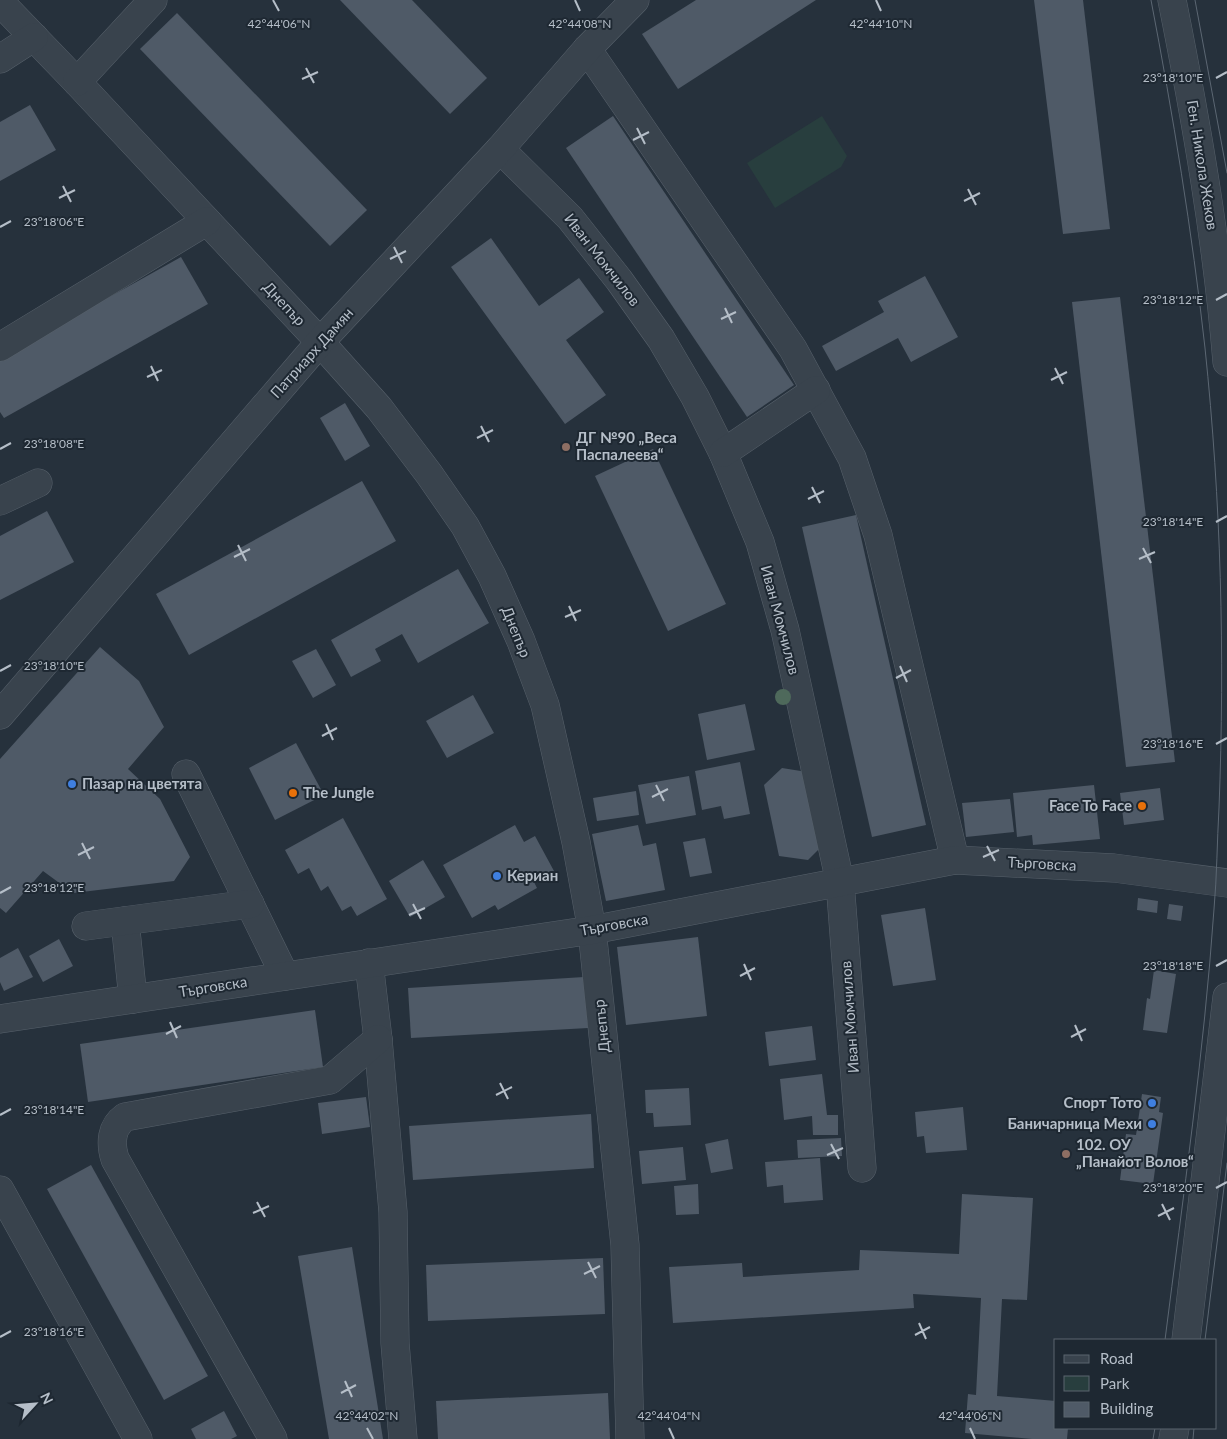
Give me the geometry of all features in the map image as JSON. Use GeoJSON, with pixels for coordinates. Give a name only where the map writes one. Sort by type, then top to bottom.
{"type":"FeatureCollection","features":[{"type":"Feature","properties":{"kind":"street"},"geometry":{"type":"LineString","coordinates":[[77,82],[153,0]]}},
{"type":"Feature","properties":{"kind":"street","name":"Патриарх Дамян"},"geometry":{"type":"LineString","coordinates":[[0,715],[320,342],[500,149],[587,49],[635,0]]}},
{"type":"Feature","properties":{"kind":"street","name":"Ген. Никола Жеков"},"geometry":{"type":"LineString","coordinates":[[1172,0],[1205,177],[1227,352]]}},
{"type":"Feature","properties":{"kind":"street","name":"Днепър"},"geometry":{"type":"LineString","coordinates":[[0,2],[320,342],[379,408],[429,474],[465,526],[492,576],[521,641],[545,705],[576,842],[592,930],[625,1245],[630,1439]]}},
{"type":"Feature","properties":{"kind":"street"},"geometry":{"type":"LineString","coordinates":[[0,58],[34,38]]}},
{"type":"Feature","properties":{"kind":"street"},"geometry":{"type":"LineString","coordinates":[[587,49],[793,349],[852,458],[878,535],[955,860]]}},
{"type":"Feature","properties":{"kind":"street","name":"Иван Момчилов"},"geometry":{"type":"LineString","coordinates":[[500,149],[570,218],[619,280],[661,338],[695,397],[723,453],[760,542],[785,630],[840,882],[862,1168]]}},
{"type":"Feature","properties":{"kind":"street"},"geometry":{"type":"LineString","coordinates":[[0,347],[207,221]]}},
{"type":"Feature","properties":{"kind":"street"},"geometry":{"type":"LineString","coordinates":[[723,453],[816,390]]}},
{"type":"Feature","properties":{"kind":"street"},"geometry":{"type":"LineString","coordinates":[[0,501],[38,483]]}},
{"type":"Feature","properties":{"kind":"street"},"geometry":{"type":"LineString","coordinates":[[186,774],[285,976]]}},
{"type":"Feature","properties":{"kind":"street","name":"Търговска"},"geometry":{"type":"LineString","coordinates":[[0,1019],[592,930],[955,860],[1114,868],[1227,883]]}},
{"type":"Feature","properties":{"kind":"street"},"geometry":{"type":"LineString","coordinates":[[86,926],[250,904]]}},
{"type":"Feature","properties":{"kind":"street"},"geometry":{"type":"LineString","coordinates":[[125,921],[134,999]]}},
{"type":"Feature","properties":{"kind":"street"},"geometry":{"type":"LineString","coordinates":[[369,964],[378,1039],[393,1212],[395,1343],[403,1439]]}},
{"type":"Feature","properties":{"kind":"street"},"geometry":{"type":"LineString","coordinates":[[1186,1339],[1227,997]]}},
{"type":"Feature","properties":{"kind":"street"},"geometry":{"type":"LineString","coordinates":[[273,1439],[115,1159],[112,1151],[113,1134],[118,1122],[125,1117],[330,1080],[378,1039]]}},
{"type":"Feature","properties":{"kind":"street"},"geometry":{"type":"LineString","coordinates":[[0,1190],[138,1439]]}},
{"type":"Feature","properties":{"kind":"green space"},"geometry":{"type":"Polygon","coordinates":[[[822,116],[847,156],[841,167],[775,208],[747,163],[822,116]]]}},
{"type":"Feature","properties":{"kind":"building"},"geometry":{"type":"Polygon","coordinates":[[[340,0],[412,0],[487,78],[450,114],[340,0]]]}},
{"type":"Feature","properties":{"kind":"building"},"geometry":{"type":"Polygon","coordinates":[[[696,0],[816,0],[678,89],[642,34],[696,0]]]}},
{"type":"Feature","properties":{"kind":"building"},"geometry":{"type":"Polygon","coordinates":[[[1034,0],[1083,0],[1110,229],[1063,234],[1034,0]]]}},
{"type":"Feature","properties":{"kind":"building"},"geometry":{"type":"Polygon","coordinates":[[[177,13],[367,210],[330,246],[140,49],[177,13]]]}},
{"type":"Feature","properties":{"kind":"building"},"geometry":{"type":"Polygon","coordinates":[[[30,105],[56,150],[0,181],[0,122],[30,105]]]}},
{"type":"Feature","properties":{"kind":"building"},"geometry":{"type":"Polygon","coordinates":[[[613,116],[794,385],[747,417],[566,148],[613,116]]]}},
{"type":"Feature","properties":{"kind":"building"},"geometry":{"type":"Polygon","coordinates":[[[491,238],[539,306],[579,278],[604,312],[566,340],[606,395],[565,424],[451,267],[491,238]]]}},
{"type":"Feature","properties":{"kind":"building"},"geometry":{"type":"Polygon","coordinates":[[[181,257],[208,304],[4,418],[0,412],[0,358],[181,257]]]}},
{"type":"Feature","properties":{"kind":"building"},"geometry":{"type":"Polygon","coordinates":[[[925,276],[958,337],[911,362],[898,338],[836,371],[822,346],[884,312],[878,301],[925,276]]]}},
{"type":"Feature","properties":{"kind":"building"},"geometry":{"type":"Polygon","coordinates":[[[1120,297],[1175,762],[1126,767],[1072,302],[1120,297]]]}},
{"type":"Feature","properties":{"kind":"building"},"geometry":{"type":"Polygon","coordinates":[[[345,403],[370,446],[345,461],[320,418],[345,403]]]}},
{"type":"Feature","properties":{"kind":"building"},"geometry":{"type":"Polygon","coordinates":[[[653,449],[726,604],[668,631],[595,476],[653,449]]]}},
{"type":"Feature","properties":{"kind":"building"},"geometry":{"type":"Polygon","coordinates":[[[362,481],[396,541],[189,655],[156,594],[362,481]]]}},
{"type":"Feature","properties":{"kind":"building"},"geometry":{"type":"Polygon","coordinates":[[[47,511],[74,562],[0,600],[0,536],[47,511]]]}},
{"type":"Feature","properties":{"kind":"building"},"geometry":{"type":"Polygon","coordinates":[[[856,515],[926,825],[872,837],[802,527],[856,515]]]}},
{"type":"Feature","properties":{"kind":"building"},"geometry":{"type":"Polygon","coordinates":[[[458,569],[489,623],[418,663],[402,634],[375,649],[381,661],[351,677],[331,640],[458,569]]]}},
{"type":"Feature","properties":{"kind":"building","name":"Пазар на цветята"},"geometry":{"type":"Polygon","coordinates":[[[100,647],[139,681],[164,727],[128,769],[160,799],[190,857],[174,881],[73,893],[43,871],[6,913],[0,908],[0,759],[100,647]]]}},
{"type":"Feature","properties":{"kind":"building"},"geometry":{"type":"Polygon","coordinates":[[[316,649],[336,685],[313,698],[292,661],[316,649]]]}},
{"type":"Feature","properties":{"kind":"building"},"geometry":{"type":"Polygon","coordinates":[[[473,695],[494,733],[447,758],[426,721],[473,695]]]}},
{"type":"Feature","properties":{"kind":"building"},"geometry":{"type":"Polygon","coordinates":[[[745,704],[755,750],[707,760],[698,714],[745,704]]]}},
{"type":"Feature","properties":{"kind":"building"},"geometry":{"type":"Polygon","coordinates":[[[296,743],[324,795],[275,820],[249,768],[296,743]]]}},
{"type":"Feature","properties":{"kind":"building"},"geometry":{"type":"Polygon","coordinates":[[[740,762],[750,814],[724,819],[721,806],[702,810],[695,771],[740,762]]]}},
{"type":"Feature","properties":{"kind":"building"},"geometry":{"type":"Polygon","coordinates":[[[782,768],[807,772],[823,845],[808,860],[779,856],[764,785],[782,768]]]}},
{"type":"Feature","properties":{"kind":"building"},"geometry":{"type":"Polygon","coordinates":[[[689,776],[696,815],[646,824],[638,785],[689,776]]]}},
{"type":"Feature","properties":{"kind":"building"},"geometry":{"type":"Polygon","coordinates":[[[1094,785],[1100,839],[1033,845],[1032,835],[1017,837],[1013,793],[1094,785]]]}},
{"type":"Feature","properties":{"kind":"building","name":"Face To Face"},"geometry":{"type":"Polygon","coordinates":[[[1160,788],[1164,820],[1124,825],[1120,793],[1160,788]]]}},
{"type":"Feature","properties":{"kind":"building"},"geometry":{"type":"Polygon","coordinates":[[[636,791],[639,815],[597,821],[593,798],[636,791]]]}},
{"type":"Feature","properties":{"kind":"building"},"geometry":{"type":"Polygon","coordinates":[[[1010,799],[1014,832],[966,837],[962,803],[1010,799]]]}},
{"type":"Feature","properties":{"kind":"building"},"geometry":{"type":"Polygon","coordinates":[[[343,818],[387,899],[357,916],[351,906],[342,911],[328,886],[321,891],[309,868],[298,874],[285,850],[343,818]]]}},
{"type":"Feature","properties":{"kind":"building","name":"Кериан"},"geometry":{"type":"Polygon","coordinates":[[[515,825],[524,842],[535,836],[554,871],[534,882],[537,888],[498,910],[495,905],[472,918],[443,865],[515,825]]]}},
{"type":"Feature","properties":{"kind":"building"},"geometry":{"type":"Polygon","coordinates":[[[638,825],[643,846],[656,843],[665,890],[606,901],[592,834],[638,825]]]}},
{"type":"Feature","properties":{"kind":"building"},"geometry":{"type":"Polygon","coordinates":[[[705,838],[712,873],[690,877],[683,842],[705,838]]]}},
{"type":"Feature","properties":{"kind":"building"},"geometry":{"type":"Polygon","coordinates":[[[423,860],[445,897],[410,917],[389,881],[423,860]]]}},
{"type":"Feature","properties":{"kind":"building"},"geometry":{"type":"Polygon","coordinates":[[[1138,898],[1158,901],[1157,913],[1137,910],[1138,898]]]}},
{"type":"Feature","properties":{"kind":"building"},"geometry":{"type":"Polygon","coordinates":[[[1169,904],[1183,906],[1181,921],[1167,919],[1169,904]]]}},
{"type":"Feature","properties":{"kind":"building"},"geometry":{"type":"Polygon","coordinates":[[[925,908],[936,980],[893,986],[881,915],[925,908]]]}},
{"type":"Feature","properties":{"kind":"building"},"geometry":{"type":"Polygon","coordinates":[[[698,937],[707,1016],[626,1025],[617,947],[698,937]]]}},
{"type":"Feature","properties":{"kind":"building"},"geometry":{"type":"Polygon","coordinates":[[[59,939],[73,966],[43,982],[29,956],[59,939]]]}},
{"type":"Feature","properties":{"kind":"building"},"geometry":{"type":"Polygon","coordinates":[[[18,948],[33,977],[4,991],[0,982],[0,958],[18,948]]]}},
{"type":"Feature","properties":{"kind":"building"},"geometry":{"type":"Polygon","coordinates":[[[1154,970],[1176,974],[1167,1033],[1143,1030],[1147,998],[1150,999],[1154,970]]]}},
{"type":"Feature","properties":{"kind":"building"},"geometry":{"type":"Polygon","coordinates":[[[584,977],[588,1028],[411,1038],[408,988],[584,977]]]}},
{"type":"Feature","properties":{"kind":"building"},"geometry":{"type":"Polygon","coordinates":[[[315,1010],[323,1067],[88,1102],[80,1044],[315,1010]]]}},
{"type":"Feature","properties":{"kind":"building"},"geometry":{"type":"Polygon","coordinates":[[[812,1026],[816,1060],[769,1066],[765,1032],[812,1026]]]}},
{"type":"Feature","properties":{"kind":"building"},"geometry":{"type":"Polygon","coordinates":[[[822,1074],[827,1115],[838,1115],[838,1135],[813,1135],[812,1116],[784,1120],[780,1079],[822,1074]]]}},
{"type":"Feature","properties":{"kind":"building"},"geometry":{"type":"Polygon","coordinates":[[[689,1088],[691,1125],[654,1127],[653,1113],[646,1113],[645,1090],[689,1088]]]}},
{"type":"Feature","properties":{"kind":"building"},"geometry":{"type":"Polygon","coordinates":[[[1142,1094],[1161,1097],[1159,1112],[1163,1113],[1153,1184],[1120,1180],[1126,1134],[1136,1135],[1142,1094]]]}},
{"type":"Feature","properties":{"kind":"building"},"geometry":{"type":"Polygon","coordinates":[[[366,1097],[370,1127],[322,1134],[318,1103],[366,1097]]]}},
{"type":"Feature","properties":{"kind":"building"},"geometry":{"type":"Polygon","coordinates":[[[963,1107],[967,1150],[926,1153],[924,1136],[917,1137],[915,1112],[963,1107]]]}},
{"type":"Feature","properties":{"kind":"building"},"geometry":{"type":"Polygon","coordinates":[[[591,1114],[594,1168],[413,1180],[409,1126],[591,1114]]]}},
{"type":"Feature","properties":{"kind":"building"},"geometry":{"type":"Polygon","coordinates":[[[841,1138],[842,1156],[798,1158],[797,1140],[841,1138]]]}},
{"type":"Feature","properties":{"kind":"building"},"geometry":{"type":"Polygon","coordinates":[[[728,1139],[733,1169],[711,1173],[705,1144],[728,1139]]]}},
{"type":"Feature","properties":{"kind":"building"},"geometry":{"type":"Polygon","coordinates":[[[683,1147],[686,1180],[642,1184],[639,1151],[683,1147]]]}},
{"type":"Feature","properties":{"kind":"building"},"geometry":{"type":"Polygon","coordinates":[[[820,1158],[823,1200],[784,1203],[783,1185],[767,1187],[765,1162],[820,1158]]]}},
{"type":"Feature","properties":{"kind":"building"},"geometry":{"type":"Polygon","coordinates":[[[91,1165],[208,1376],[164,1400],[47,1189],[91,1165]]]}},
{"type":"Feature","properties":{"kind":"building"},"geometry":{"type":"Polygon","coordinates":[[[698,1184],[699,1214],[676,1215],[674,1186],[698,1184]]]}},
{"type":"Feature","properties":{"kind":"building"},"geometry":{"type":"Polygon","coordinates":[[[962,1194],[1033,1198],[1027,1300],[1002,1299],[997,1396],[1054,1401],[1054,1429],[1068,1429],[1067,1439],[1032,1439],[965,1433],[968,1394],[976,1395],[981,1298],[913,1294],[914,1308],[673,1323],[669,1267],[742,1263],[743,1277],[859,1270],[860,1250],[959,1254],[962,1194]]]}},
{"type":"Feature","properties":{"kind":"building"},"geometry":{"type":"Polygon","coordinates":[[[352,1247],[383,1439],[329,1439],[298,1256],[352,1247]]]}},
{"type":"Feature","properties":{"kind":"building"},"geometry":{"type":"Polygon","coordinates":[[[603,1258],[605,1314],[428,1321],[426,1265],[603,1258]]]}},
{"type":"Feature","properties":{"kind":"building"},"geometry":{"type":"Polygon","coordinates":[[[608,1393],[610,1439],[438,1439],[436,1401],[608,1393]]]}},
{"type":"Feature","properties":{"kind":"building"},"geometry":{"type":"Polygon","coordinates":[[[224,1411],[237,1436],[231,1439],[196,1439],[191,1429],[224,1411]]]}},
{"type":"Feature","properties":{"kind":"tram line"},"geometry":{"type":"LineString","coordinates":[[1151,0],[1181,173],[1205,348],[1218,520],[1222,693],[1216,884],[1210,963],[1165,1339]]}},
{"type":"Feature","properties":{"kind":"tram line"},"geometry":{"type":"LineString","coordinates":[[1195,0],[1227,173]]}},
{"type":"Feature","properties":{"kind":"tram line"},"geometry":{"type":"LineString","coordinates":[[1205,1339],[1227,1163]]}},
{"type":"Feature","properties":{"kind":"tram line"},"geometry":{"type":"LineString","coordinates":[[1153,1439],[1155,1429]]}},
{"type":"Feature","properties":{"kind":"tram line"},"geometry":{"type":"LineString","coordinates":[[1193,1439],[1194,1429]]}},
{"type":"Feature","properties":{"kind":"place","name":"ДГ №90 „Веса Паспалеева“"},"geometry":{"type":"Point","coordinates":[566,447]}},
{"type":"Feature","properties":{"kind":"place","name":"Пазар на цветята"},"geometry":{"type":"Point","coordinates":[72,784]}},
{"type":"Feature","properties":{"kind":"place","name":"The Jungle"},"geometry":{"type":"Point","coordinates":[293,793]}},
{"type":"Feature","properties":{"kind":"place","name":"Face To Face"},"geometry":{"type":"Point","coordinates":[1142,806]}},
{"type":"Feature","properties":{"kind":"place","name":"Кериан"},"geometry":{"type":"Point","coordinates":[497,876]}},
{"type":"Feature","properties":{"kind":"place","name":"Спорт Тото"},"geometry":{"type":"Point","coordinates":[1152,1103]}},
{"type":"Feature","properties":{"kind":"place","name":"Баничарница Мехи"},"geometry":{"type":"Point","coordinates":[1152,1124]}},
{"type":"Feature","properties":{"kind":"place","name":"102. ОУ „Панайот Волов“"},"geometry":{"type":"Point","coordinates":[1066,1154]}}]}
